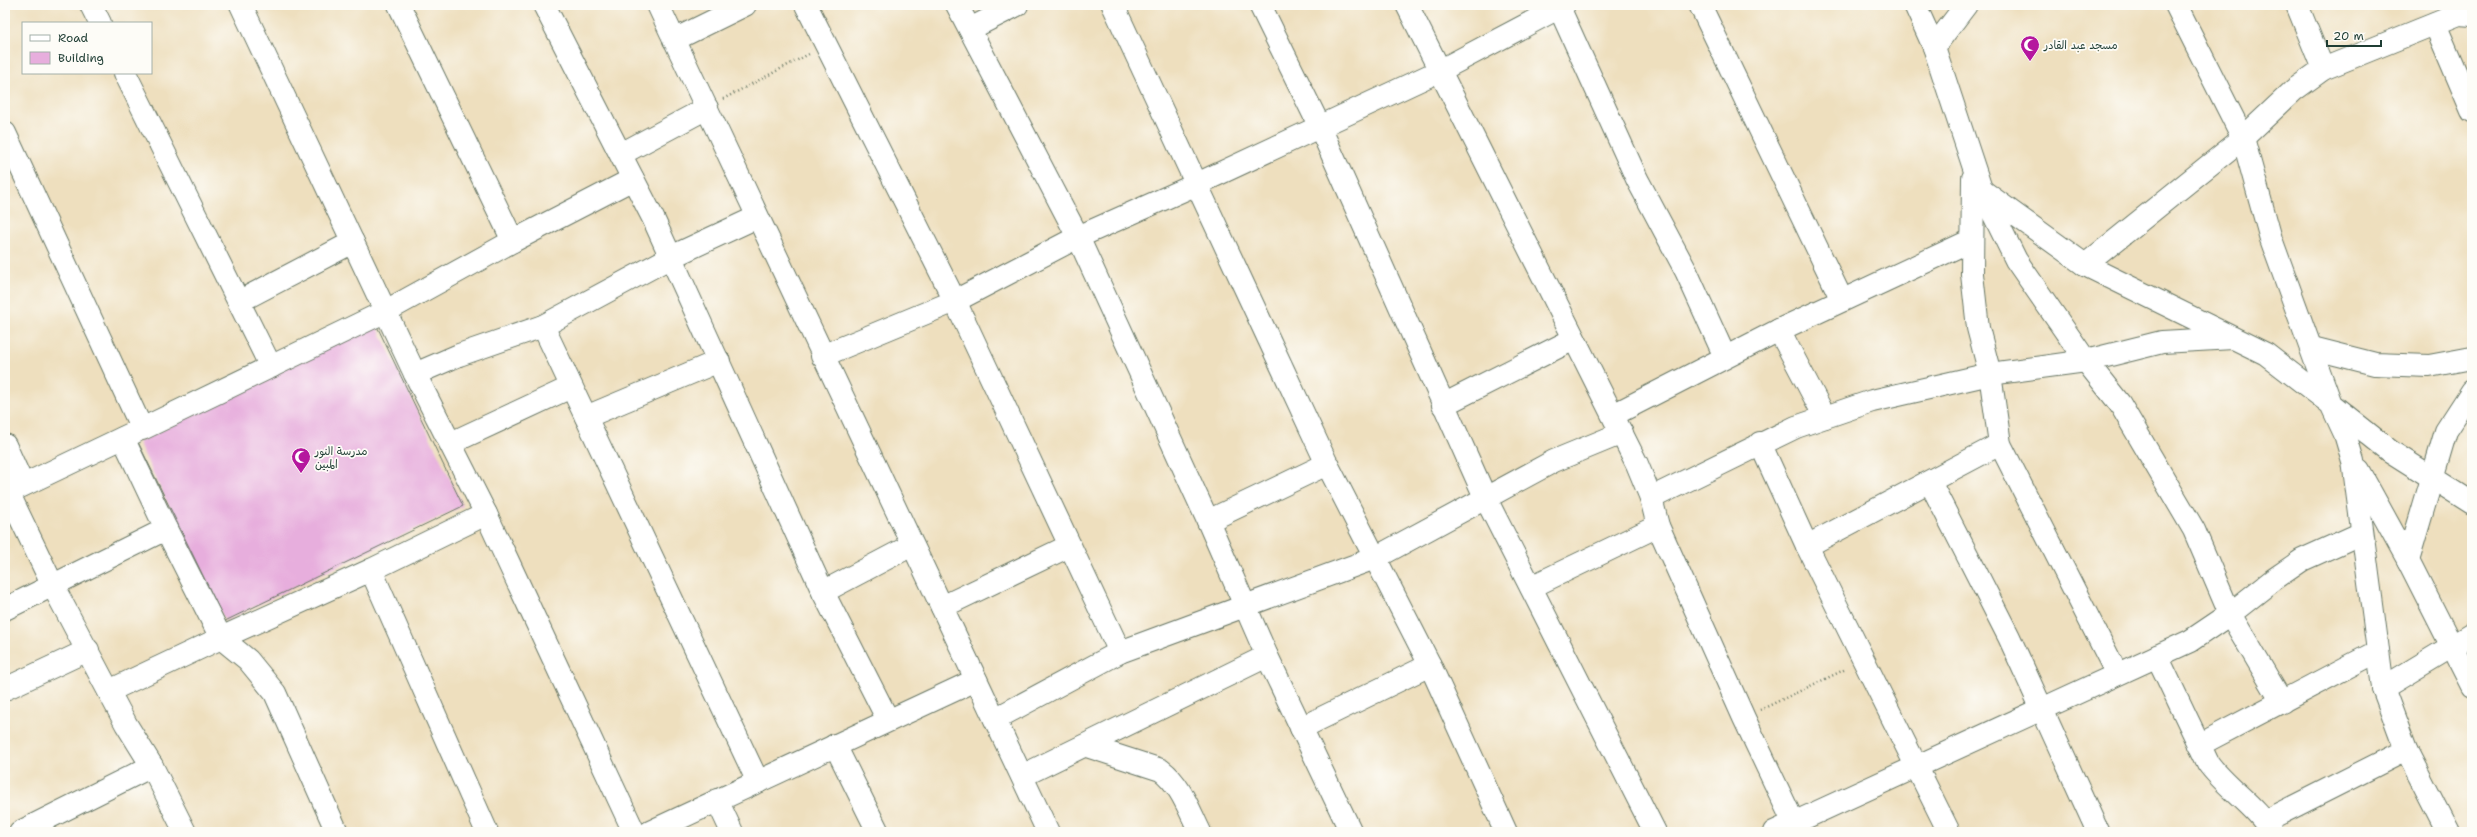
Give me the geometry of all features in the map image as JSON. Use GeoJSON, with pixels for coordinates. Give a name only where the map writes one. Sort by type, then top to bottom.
{"type":"FeatureCollection","features":[{"type":"Feature","properties":{"kind":"street"},"geometry":{"type":"LineString","coordinates":[[91,5],[100,22]]}},
{"type":"Feature","properties":{"kind":"street"},"geometry":{"type":"LineString","coordinates":[[241,5],[415,374],[451,442],[486,514],[634,832]]}},
{"type":"Feature","properties":{"kind":"street"},"geometry":{"type":"LineString","coordinates":[[399,5],[513,241]]}},
{"type":"Feature","properties":{"kind":"street"},"geometry":{"type":"LineString","coordinates":[[544,5],[621,154],[719,361],[823,592],[888,720]]}},
{"type":"Feature","properties":{"kind":"street"},"geometry":{"type":"LineString","coordinates":[[658,5],[822,356],[1048,832]]}},
{"type":"Feature","properties":{"kind":"street"},"geometry":{"type":"LineString","coordinates":[[674,40],[745,5]]}},
{"type":"Feature","properties":{"kind":"street"},"geometry":{"type":"LineString","coordinates":[[806,5],[824,45],[955,301],[1120,652]]}},
{"type":"Feature","properties":{"kind":"street"},"geometry":{"type":"LineString","coordinates":[[957,5],[1078,237],[1208,521],[1243,605],[1351,832]]}},
{"type":"Feature","properties":{"kind":"street"},"geometry":{"type":"LineString","coordinates":[[970,29],[1017,5]]}},
{"type":"Feature","properties":{"kind":"street"},"geometry":{"type":"LineString","coordinates":[[1113,5],[1327,464],[1430,665],[1506,832]]}},
{"type":"Feature","properties":{"kind":"street"},"geometry":{"type":"LineString","coordinates":[[1260,5],[1319,125],[1485,497],[1655,832]]}},
{"type":"Feature","properties":{"kind":"street"},"geometry":{"type":"LineString","coordinates":[[1407,5],[1617,424],[1651,498],[1658,526],[1744,718],[1796,828]]}},
{"type":"Feature","properties":{"kind":"street"},"geometry":{"type":"LineString","coordinates":[[1700,5],[1842,300]]}},
{"type":"Feature","properties":{"kind":"street"},"geometry":{"type":"LineString","coordinates":[[1915,5],[1934,47],[1981,189],[2016,260],[2086,361],[2120,404],[2190,523],[2230,614],[2282,702]]}},
{"type":"Feature","properties":{"kind":"street"},"geometry":{"type":"LineString","coordinates":[[1934,47],[1966,5]]}},
{"type":"Feature","properties":{"kind":"street"},"geometry":{"type":"LineString","coordinates":[[2176,5],[2243,138],[2271,239],[2332,404],[2345,434],[2353,461],[2383,688],[2406,750],[2448,832]]}},
{"type":"Feature","properties":{"kind":"street"},"geometry":{"type":"LineString","coordinates":[[2297,5],[2323,69]]}},
{"type":"Feature","properties":{"kind":"street"},"geometry":{"type":"LineString","coordinates":[[822,356],[955,301],[1078,237],[1197,184],[1319,125],[1439,71],[1560,6],[1637,179],[1686,271],[1725,356]]}},
{"type":"Feature","properties":{"kind":"street"},"geometry":{"type":"LineString","coordinates":[[2085,265],[2243,138],[2294,90],[2323,69],[2435,24],[2462,11]]}},
{"type":"Feature","properties":{"kind":"street"},"geometry":{"type":"LineString","coordinates":[[2435,24],[2466,83],[2472,111]]}},
{"type":"Feature","properties":{"kind":"street"},"geometry":{"type":"LineString","coordinates":[[126,74],[240,301],[271,367]]}},
{"type":"Feature","properties":{"kind":"street"},"geometry":{"type":"LineString","coordinates":[[621,154],[707,108]]}},
{"type":"Feature","properties":{"kind":"street"},"geometry":{"type":"LineString","coordinates":[[5,133],[132,433],[166,529],[221,638],[248,660],[276,693],[338,832]]}},
{"type":"Feature","properties":{"kind":"street"},"geometry":{"type":"LineString","coordinates":[[1973,168],[1972,274],[1978,328],[1990,374],[2000,444],[2117,674]]}},
{"type":"Feature","properties":{"kind":"street"},"geometry":{"type":"LineString","coordinates":[[12,490],[386,311],[513,241],[633,179]]}},
{"type":"Feature","properties":{"kind":"street"},"geometry":{"type":"LineString","coordinates":[[1981,189],[2085,265],[2266,354],[2332,404],[2390,451],[2472,503]]}},
{"type":"Feature","properties":{"kind":"street"},"geometry":{"type":"LineString","coordinates":[[415,374],[459,355],[543,326],[670,257],[757,217]]}},
{"type":"Feature","properties":{"kind":"street"},"geometry":{"type":"LineString","coordinates":[[995,719],[1120,652],[1243,605],[1375,558],[1485,497],[1554,461],[1617,424],[1725,356],[1972,240]]}},
{"type":"Feature","properties":{"kind":"street"},"geometry":{"type":"LineString","coordinates":[[240,301],[353,242]]}},
{"type":"Feature","properties":{"kind":"street"},"geometry":{"type":"LineString","coordinates":[[543,326],[758,782]]}},
{"type":"Feature","properties":{"kind":"street"},"geometry":{"type":"LineString","coordinates":[[1779,330],[1824,417]]}},
{"type":"Feature","properties":{"kind":"street"},"geometry":{"type":"LineString","coordinates":[[1651,498],[1760,443],[1796,427],[1872,401],[1990,374],[2086,361],[2162,342],[2233,338]]}},
{"type":"Feature","properties":{"kind":"street"},"geometry":{"type":"LineString","coordinates":[[1443,405],[1574,339]]}},
{"type":"Feature","properties":{"kind":"street"},"geometry":{"type":"LineString","coordinates":[[2312,348],[2375,364],[2430,366],[2472,358]]}},
{"type":"Feature","properties":{"kind":"street"},"geometry":{"type":"LineString","coordinates":[[586,418],[719,361]]}},
{"type":"Feature","properties":{"kind":"street"},"geometry":{"type":"LineString","coordinates":[[451,442],[571,387]]}},
{"type":"Feature","properties":{"kind":"street"},"geometry":{"type":"LineString","coordinates":[[2408,560],[2431,477],[2446,431],[2472,391]]}},
{"type":"Feature","properties":{"kind":"street"},"geometry":{"type":"LineString","coordinates":[[1760,443],[1807,546],[1918,766],[1949,832]]}},
{"type":"Feature","properties":{"kind":"street"},"geometry":{"type":"LineString","coordinates":[[1807,546],[2000,444]]}},
{"type":"Feature","properties":{"kind":"street"},"geometry":{"type":"LineString","coordinates":[[5,445],[12,490],[53,586],[109,691],[152,766],[185,832]]}},
{"type":"Feature","properties":{"kind":"street"},"geometry":{"type":"LineString","coordinates":[[2353,461],[2408,560],[2472,686]]}},
{"type":"Feature","properties":{"kind":"street"},"geometry":{"type":"LineString","coordinates":[[1208,521],[1327,464]]}},
{"type":"Feature","properties":{"kind":"street"},"geometry":{"type":"LineString","coordinates":[[1930,482],[1958,534],[2044,709],[2098,832]]}},
{"type":"Feature","properties":{"kind":"street"},"geometry":{"type":"LineString","coordinates":[[109,691],[371,570],[486,514]]}},
{"type":"Feature","properties":{"kind":"street"},"geometry":{"type":"LineString","coordinates":[[1531,588],[1658,526]]}},
{"type":"Feature","properties":{"kind":"street"},"geometry":{"type":"LineString","coordinates":[[5,609],[166,529]]}},
{"type":"Feature","properties":{"kind":"street"},"geometry":{"type":"LineString","coordinates":[[1774,832],[1796,828],[1918,766],[2190,641],[2230,614],[2272,580],[2302,560],[2362,532]]}},
{"type":"Feature","properties":{"kind":"street"},"geometry":{"type":"LineString","coordinates":[[823,592],[912,545]]}},
{"type":"Feature","properties":{"kind":"street"},"geometry":{"type":"LineString","coordinates":[[942,608],[1069,546]]}},
{"type":"Feature","properties":{"kind":"street"},"geometry":{"type":"LineString","coordinates":[[371,570],[487,832]]}},
{"type":"Feature","properties":{"kind":"street"},"geometry":{"type":"LineString","coordinates":[[2383,688],[2472,634]]}},
{"type":"Feature","properties":{"kind":"street"},"geometry":{"type":"LineString","coordinates":[[5,689],[88,650]]}},
{"type":"Feature","properties":{"kind":"street"},"geometry":{"type":"LineString","coordinates":[[2199,745],[2378,651]]}},
{"type":"Feature","properties":{"kind":"street"},"geometry":{"type":"LineString","coordinates":[[1022,776],[1086,746],[1267,656]]}},
{"type":"Feature","properties":{"kind":"street"},"geometry":{"type":"LineString","coordinates":[[2157,656],[2199,745],[2219,778],[2268,827],[2406,750]]}},
{"type":"Feature","properties":{"kind":"street"},"geometry":{"type":"LineString","coordinates":[[1301,728],[1430,665]]}},
{"type":"Feature","properties":{"kind":"street"},"geometry":{"type":"LineString","coordinates":[[650,832],[976,680]]}},
{"type":"Feature","properties":{"kind":"street"},"geometry":{"type":"LineString","coordinates":[[835,745],[878,832]]}},
{"type":"Feature","properties":{"kind":"street"},"geometry":{"type":"LineString","coordinates":[[1086,746],[1161,770],[1170,776],[1200,832]]}},
{"type":"Feature","properties":{"kind":"street"},"geometry":{"type":"LineString","coordinates":[[20,832],[152,766]]}},
{"type":"Feature","properties":{"kind":"street"},"geometry":{"type":"LineString","coordinates":[[717,800],[732,832]]}},
{"type":"Feature","properties":{"kind":"path"},"geometry":{"type":"LineString","coordinates":[[707,108],[824,45]]}},
{"type":"Feature","properties":{"kind":"path"},"geometry":{"type":"LineString","coordinates":[[1744,718],[1865,660]]}},
{"type":"Feature","properties":{"kind":"building","name":"مدرسة النور المبين"},"geometry":{"type":"Polygon","coordinates":[[[375,322],[463,506],[225,621],[138,442],[375,322]]]}},
{"type":"Feature","properties":{"kind":"place","name":"مسجد عبد القادر"},"geometry":{"type":"Point","coordinates":[2030,62]}},
{"type":"Feature","properties":{"kind":"place","name":"مدرسة النور المبين"},"geometry":{"type":"Point","coordinates":[301,474]}}]}
